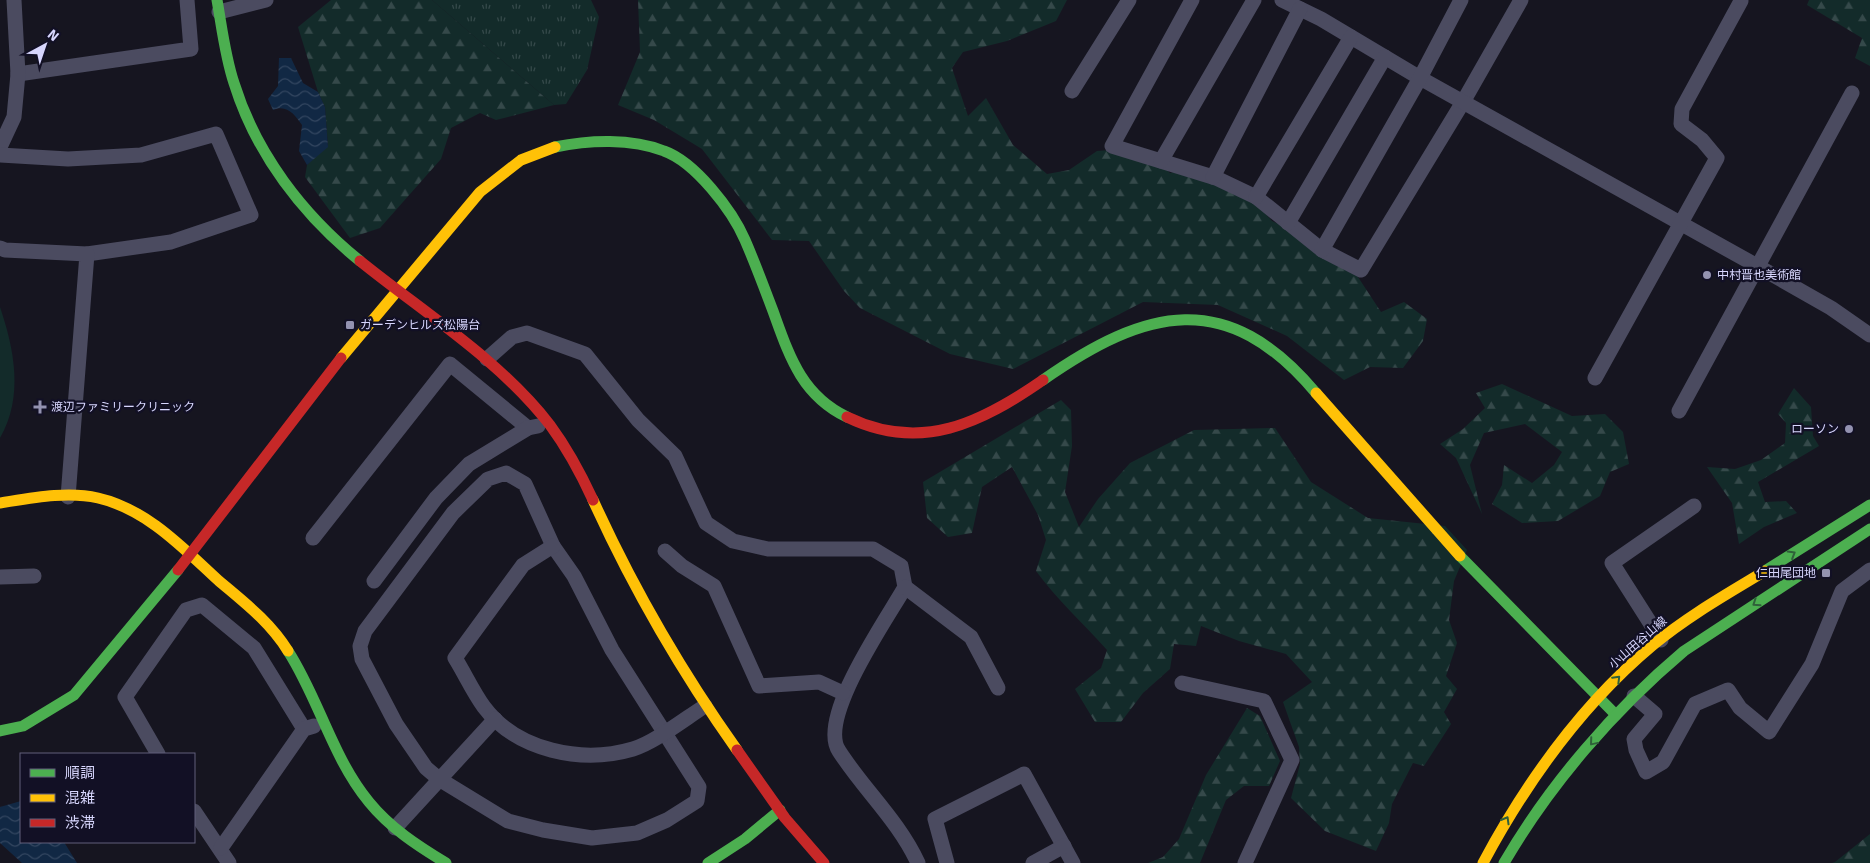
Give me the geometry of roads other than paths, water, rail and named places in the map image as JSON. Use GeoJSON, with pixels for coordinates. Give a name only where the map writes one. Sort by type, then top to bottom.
{"type":"FeatureCollection","features":[{"type":"Feature","properties":{"kind":"street"},"geometry":{"type":"LineString","coordinates":[[0,147],[14,117],[18,74],[14,0]]}},
{"type":"Feature","properties":{"kind":"street"},"geometry":{"type":"LineString","coordinates":[[18,74],[191,49],[187,0]]}},
{"type":"Feature","properties":{"kind":"street"},"geometry":{"type":"LineString","coordinates":[[266,0],[218,6],[227,58],[237,94],[268,155],[304,207],[324,228],[342,245],[487,360],[525,396],[549,424],[584,480],[625,569],[655,626],[705,706],[780,810],[824,863]]}},
{"type":"Feature","properties":{"kind":"street"},"geometry":{"type":"LineString","coordinates":[[1072,91],[1129,0]]}},
{"type":"Feature","properties":{"kind":"street"},"geometry":{"type":"LineString","coordinates":[[1192,0],[1112,146],[1213,177],[1256,196],[1322,250],[1360,270],[1463,102],[1521,0]]}},
{"type":"Feature","properties":{"kind":"street"},"geometry":{"type":"LineString","coordinates":[[1161,161],[1254,0]]}},
{"type":"Feature","properties":{"kind":"street"},"geometry":{"type":"LineString","coordinates":[[1282,0],[1759,266],[1831,308],[1870,336]]}},
{"type":"Feature","properties":{"kind":"street"},"geometry":{"type":"LineString","coordinates":[[1322,250],[1420,78],[1461,0]]}},
{"type":"Feature","properties":{"kind":"street"},"geometry":{"type":"LineString","coordinates":[[1595,378],[1717,158],[1702,140],[1681,124],[1682,109],[1741,1]]}},
{"type":"Feature","properties":{"kind":"street"},"geometry":{"type":"LineString","coordinates":[[1213,177],[1300,9]]}},
{"type":"Feature","properties":{"kind":"street"},"geometry":{"type":"LineString","coordinates":[[1256,196],[1351,37]]}},
{"type":"Feature","properties":{"kind":"street"},"geometry":{"type":"LineString","coordinates":[[1288,223],[1385,57]]}},
{"type":"Feature","properties":{"kind":"street"},"geometry":{"type":"LineString","coordinates":[[1679,411],[1852,93]]}},
{"type":"Feature","properties":{"kind":"street"},"geometry":{"type":"LineString","coordinates":[[0,155],[68,159],[141,155],[216,134],[251,215],[171,242],[87,254],[5,250],[0,248]]}},
{"type":"Feature","properties":{"kind":"street"},"geometry":{"type":"LineString","coordinates":[[0,731],[23,726],[74,695],[174,575],[188,554],[398,288],[489,183],[522,160],[564,146],[594,141],[635,144],[665,151],[700,180],[720,200],[735,219],[745,239],[794,367],[817,398],[834,411],[868,425],[902,431],[952,429],[992,414],[1093,346],[1156,322],[1178,319],[1202,320],[1255,338],[1273,350],[1305,381],[1451,548],[1616,714]]}},
{"type":"Feature","properties":{"kind":"street"},"geometry":{"type":"LineString","coordinates":[[68,497],[87,254]]}},
{"type":"Feature","properties":{"kind":"street"},"geometry":{"type":"LineString","coordinates":[[487,360],[512,337],[527,333],[585,354],[638,420],[675,456],[706,523],[733,541],[768,549],[873,549],[901,566],[905,587],[843,694],[833,727],[837,749],[907,839],[918,863]]}},
{"type":"Feature","properties":{"kind":"street"},"geometry":{"type":"LineString","coordinates":[[313,538],[450,364],[528,428]]}},
{"type":"Feature","properties":{"kind":"street"},"geometry":{"type":"LineString","coordinates":[[374,581],[436,498],[469,464],[528,428],[549,424]]}},
{"type":"Feature","properties":{"kind":"street"},"geometry":{"type":"LineString","coordinates":[[506,473],[526,484],[553,546],[574,576],[612,650],[663,733],[699,788],[698,801],[667,820],[637,833],[592,838],[543,830],[508,821],[439,780],[426,768],[396,724],[362,659],[360,646],[365,631],[453,513],[488,479],[506,473]]}},
{"type":"Feature","properties":{"kind":"street"},"geometry":{"type":"LineString","coordinates":[[0,504],[23,499],[92,496],[126,507],[143,518],[188,554],[258,614],[281,638],[301,672],[360,791],[395,828],[446,863]]}},
{"type":"Feature","properties":{"kind":"street","name":"小山田谷山線"},"geometry":{"type":"LineString","coordinates":[[1483,863],[1510,814],[1550,754],[1599,698],[1661,640],[1745,582],[1870,505]]}},
{"type":"Feature","properties":{"kind":"street"},"geometry":{"type":"LineString","coordinates":[[1661,640],[1612,562],[1694,506]]}},
{"type":"Feature","properties":{"kind":"street"},"geometry":{"type":"LineString","coordinates":[[1504,863],[1541,807],[1616,714],[1634,696],[1684,651],[1870,529]]}},
{"type":"Feature","properties":{"kind":"street"},"geometry":{"type":"LineString","coordinates":[[553,546],[522,565],[455,658],[484,706],[495,719],[521,738],[549,750],[589,756],[634,749],[705,706]]}},
{"type":"Feature","properties":{"kind":"street"},"geometry":{"type":"LineString","coordinates":[[665,551],[682,566],[714,586],[759,686],[819,682],[843,694]]}},
{"type":"Feature","properties":{"kind":"street"},"geometry":{"type":"LineString","coordinates":[[1634,696],[1655,714],[1634,739],[1636,750],[1646,772],[1663,762],[1695,704],[1728,690],[1740,708],[1769,732],[1812,664],[1842,591],[1870,570]]}},
{"type":"Feature","properties":{"kind":"street"},"geometry":{"type":"LineString","coordinates":[[0,577],[34,576]]}},
{"type":"Feature","properties":{"kind":"street"},"geometry":{"type":"LineString","coordinates":[[905,587],[970,637],[998,688]]}},
{"type":"Feature","properties":{"kind":"street"},"geometry":{"type":"LineString","coordinates":[[157,753],[125,698],[186,610],[202,605],[254,648],[304,729]]}},
{"type":"Feature","properties":{"kind":"street"},"geometry":{"type":"LineString","coordinates":[[1182,683],[1264,701],[1292,760],[1245,863]]}},
{"type":"Feature","properties":{"kind":"street"},"geometry":{"type":"LineString","coordinates":[[395,828],[495,719]]}},
{"type":"Feature","properties":{"kind":"street"},"geometry":{"type":"LineString","coordinates":[[221,848],[304,729],[325,723]]}},
{"type":"Feature","properties":{"kind":"street"},"geometry":{"type":"LineString","coordinates":[[946,863],[935,820],[1024,774],[1073,863]]}},
{"type":"Feature","properties":{"kind":"street"},"geometry":{"type":"LineString","coordinates":[[708,863],[745,838],[780,810]]}},
{"type":"Feature","properties":{"kind":"street"},"geometry":{"type":"LineString","coordinates":[[195,812],[221,848],[229,863]]}},
{"type":"Feature","properties":{"kind":"street"},"geometry":{"type":"LineString","coordinates":[[1033,863],[1064,846]]}},
{"type":"Feature","properties":{"kind":"water"},"geometry":{"type":"Polygon","coordinates":[[[279,58],[291,58],[303,83],[318,92],[325,107],[328,147],[307,165],[299,151],[302,125],[286,109],[273,110],[268,99],[278,86],[279,58]]]}},
{"type":"Feature","properties":{"kind":"water"},"geometry":{"type":"Polygon","coordinates":[[[20,801],[20,843],[65,843],[77,863],[22,863],[0,843],[0,807],[20,801]]]}},
{"type":"Feature","properties":{"kind":"place","name":"中村晋也美術館"},"geometry":{"type":"Point","coordinates":[1707,275]}},
{"type":"Feature","properties":{"kind":"place","name":"ガーデンヒルズ松陽台"},"geometry":{"type":"Point","coordinates":[350,325]}},
{"type":"Feature","properties":{"kind":"place","name":"渡辺ファミリークリニック"},"geometry":{"type":"Point","coordinates":[40,407]}},
{"type":"Feature","properties":{"kind":"place","name":"ローソン"},"geometry":{"type":"Point","coordinates":[1849,429]}},
{"type":"Feature","properties":{"kind":"place","name":"仁田尾団地"},"geometry":{"type":"Point","coordinates":[1826,573]}}]}
